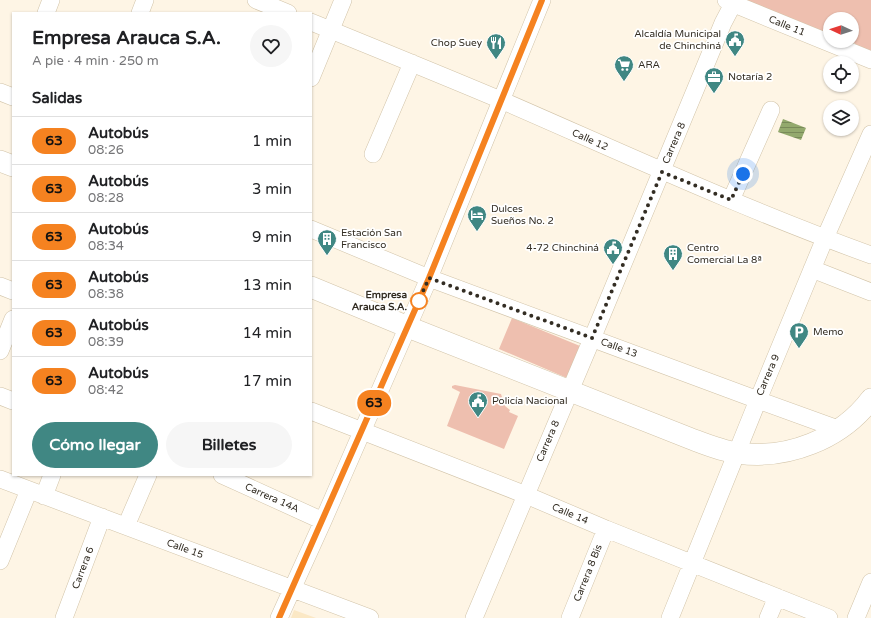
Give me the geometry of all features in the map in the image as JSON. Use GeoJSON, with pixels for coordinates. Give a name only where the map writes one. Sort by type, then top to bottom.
{"type":"FeatureCollection","features":[{"type":"Feature","properties":{"kind":"main road"},"geometry":{"type":"LineString","coordinates":[[0,161],[12,166]]}},
{"type":"Feature","properties":{"kind":"main road"},"geometry":{"type":"LineString","coordinates":[[312,287],[688,438],[737,453],[766,453],[804,447],[820,440],[838,429],[853,418],[871,399]]}},
{"type":"Feature","properties":{"kind":"street"},"geometry":{"type":"LineString","coordinates":[[46,12],[51,0]]}},
{"type":"Feature","properties":{"kind":"street"},"geometry":{"type":"LineString","coordinates":[[140,12],[145,0]]}},
{"type":"Feature","properties":{"kind":"street"},"geometry":{"type":"LineString","coordinates":[[256,0],[286,12]]}},
{"type":"Feature","properties":{"kind":"street"},"geometry":{"type":"LineString","coordinates":[[312,75],[343,0]]}},
{"type":"Feature","properties":{"kind":"street"},"geometry":{"type":"LineString","coordinates":[[279,618],[429,278],[542,0]]}},
{"type":"Feature","properties":{"kind":"street","name":"Calle 11"},"geometry":{"type":"LineString","coordinates":[[732,1],[871,60]]}},
{"type":"Feature","properties":{"kind":"street","name":"Carrera 8"},"geometry":{"type":"LineString","coordinates":[[474,618],[662,172],[732,1]]}},
{"type":"Feature","properties":{"kind":"street","name":"Calle 12"},"geometry":{"type":"LineString","coordinates":[[312,22],[501,101],[662,172],[871,255]]}},
{"type":"Feature","properties":{"kind":"street"},"geometry":{"type":"LineString","coordinates":[[373,154],[412,63]]}},
{"type":"Feature","properties":{"kind":"street"},"geometry":{"type":"LineString","coordinates":[[731,200],[771,110]]}},
{"type":"Feature","properties":{"kind":"street","name":"Carrera 9"},"geometry":{"type":"LineString","coordinates":[[670,618],[825,238],[871,134]]}},
{"type":"Feature","properties":{"kind":"street","name":"Calle 13"},"geometry":{"type":"LineString","coordinates":[[312,229],[429,278],[838,429]]}},
{"type":"Feature","properties":{"kind":"street"},"geometry":{"type":"LineString","coordinates":[[812,270],[871,292]]}},
{"type":"Feature","properties":{"kind":"street"},"geometry":{"type":"LineString","coordinates":[[0,286],[12,291]]}},
{"type":"Feature","properties":{"kind":"street"},"geometry":{"type":"LineString","coordinates":[[0,351],[12,321]]}},
{"type":"Feature","properties":{"kind":"street"},"geometry":{"type":"LineString","coordinates":[[0,396],[12,401]]}},
{"type":"Feature","properties":{"kind":"street","name":"Calle 14"},"geometry":{"type":"LineString","coordinates":[[312,410],[526,495],[829,618]]}},
{"type":"Feature","properties":{"kind":"street"},"geometry":{"type":"LineString","coordinates":[[0,561],[36,493],[51,476]]}},
{"type":"Feature","properties":{"kind":"street"},"geometry":{"type":"LineString","coordinates":[[126,526],[148,476]]}},
{"type":"Feature","properties":{"kind":"street","name":"Carrera 14A"},"geometry":{"type":"LineString","coordinates":[[224,476],[322,520]]}},
{"type":"Feature","properties":{"kind":"street","name":"Calle 15"},"geometry":{"type":"LineString","coordinates":[[0,479],[370,618]]}},
{"type":"Feature","properties":{"kind":"street","name":"Carrera 6"},"geometry":{"type":"LineString","coordinates":[[64,618],[102,517]]}},
{"type":"Feature","properties":{"kind":"street","name":"Carrera 8 Bis"},"geometry":{"type":"LineString","coordinates":[[570,618],[606,528]]}},
{"type":"Feature","properties":{"kind":"street"},"geometry":{"type":"LineString","coordinates":[[856,618],[871,582]]}},
{"type":"Feature","properties":{"kind":"street"},"geometry":{"type":"LineString","coordinates":[[768,618],[777,597]]}},
{"type":"Feature","properties":{"kind":"shaded area"},"geometry":{"type":"Polygon","coordinates":[[[743,0],[871,0],[871,57],[856,51],[856,48],[859,48],[859,12],[823,12],[822,38],[743,0]]]}},
{"type":"Feature","properties":{"kind":"shaded area"},"geometry":{"type":"Polygon","coordinates":[[[783,119],[806,128],[801,140],[778,132],[783,119]]]}},
{"type":"Feature","properties":{"kind":"shaded area"},"geometry":{"type":"Polygon","coordinates":[[[512,318],[580,346],[567,378],[499,349],[512,318]]]}},
{"type":"Feature","properties":{"kind":"shaded area"},"geometry":{"type":"Polygon","coordinates":[[[455,385],[501,394],[505,406],[510,410],[509,412],[518,416],[504,449],[447,426],[460,392],[452,388],[452,386],[455,385]]]}},
{"type":"Feature","properties":{"kind":"shaded area"},"geometry":{"type":"Polygon","coordinates":[[[294,610],[316,618],[291,618],[294,610]]]}},
{"type":"Feature","properties":{"kind":"bus line","name":"63"},"geometry":{"type":"LineString","coordinates":[[279,618],[429,278],[542,0]]}},
{"type":"Feature","properties":{"kind":"place","name":"Alcaldía Municipal de Chinchiná"},"geometry":{"type":"Point","coordinates":[735,57]}},
{"type":"Feature","properties":{"kind":"place","name":"Chop Suey"},"geometry":{"type":"Point","coordinates":[496,60]}},
{"type":"Feature","properties":{"kind":"place","name":"ARA"},"geometry":{"type":"Point","coordinates":[624,82]}},
{"type":"Feature","properties":{"kind":"place","name":"Notaría 2"},"geometry":{"type":"Point","coordinates":[714,94]}},
{"type":"Feature","properties":{"kind":"place","name":"Dulces Sueños No. 2"},"geometry":{"type":"Point","coordinates":[477,232]}},
{"type":"Feature","properties":{"kind":"place","name":"Estación San Francisco"},"geometry":{"type":"Point","coordinates":[327,256]}},
{"type":"Feature","properties":{"kind":"place","name":"4-72 Chinchiná"},"geometry":{"type":"Point","coordinates":[613,265]}},
{"type":"Feature","properties":{"kind":"place","name":"Centro Comercial La 8ª"},"geometry":{"type":"Point","coordinates":[673,271]}},
{"type":"Feature","properties":{"kind":"place","name":"Empresa Arauca S.A."},"geometry":{"type":"Point","coordinates":[419,301]}},
{"type":"Feature","properties":{"kind":"place","name":"Memo"},"geometry":{"type":"Point","coordinates":[799,349]}},
{"type":"Feature","properties":{"kind":"place","name":"Policía Nacional"},"geometry":{"type":"Point","coordinates":[478,418]}},
{"type":"Feature","properties":{"kind":"route"},"geometry":{"type":"LineString","coordinates":[[419,301],[418,302],[429,278],[592,338],[662,172],[731,200],[743,174]]}}]}
